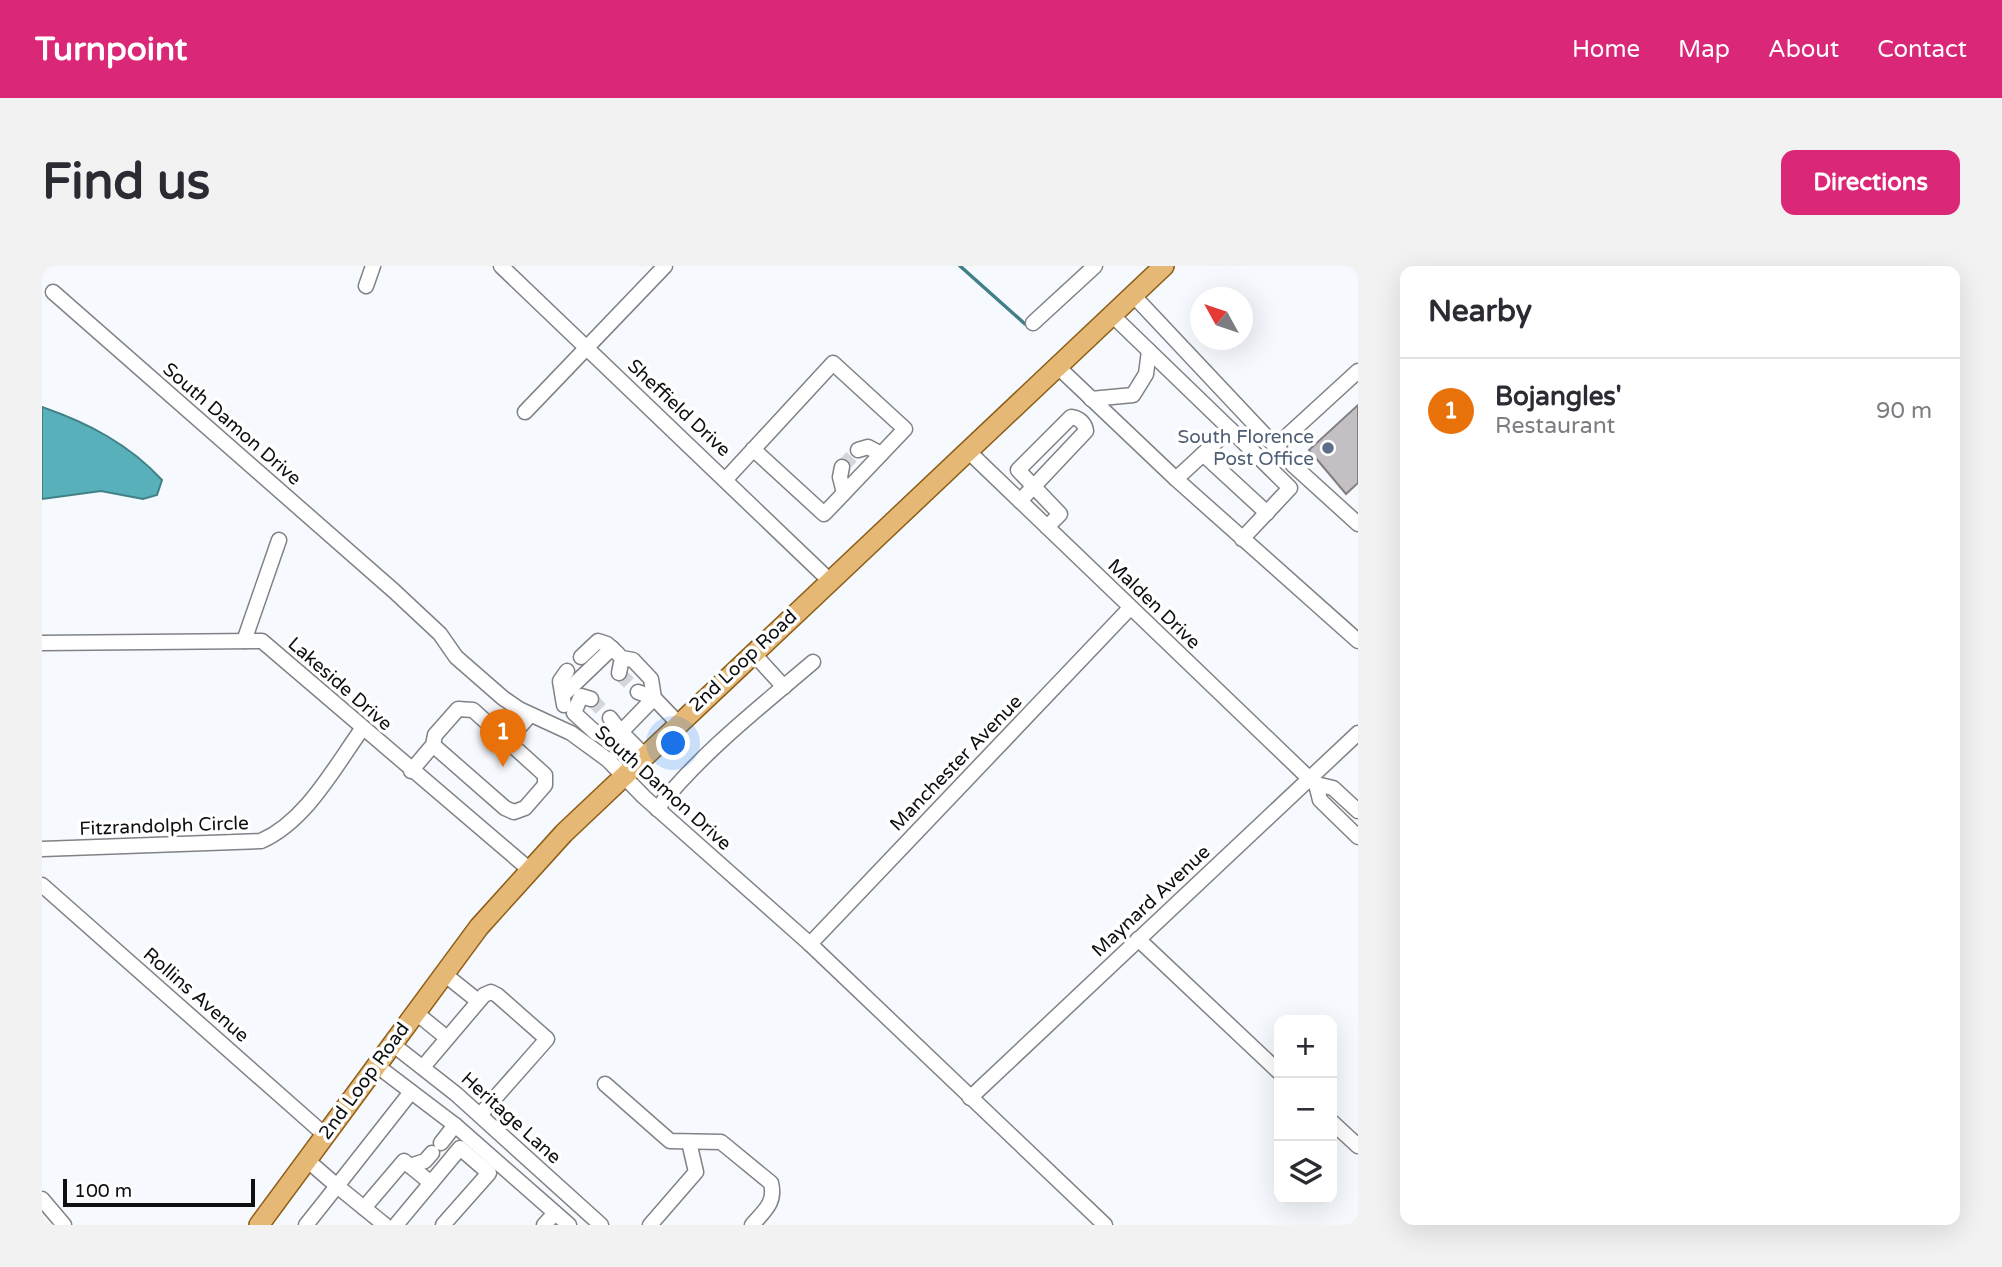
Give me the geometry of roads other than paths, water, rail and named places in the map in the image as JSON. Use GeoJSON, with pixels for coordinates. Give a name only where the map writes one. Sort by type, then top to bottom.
{"type":"FeatureCollection","features":[{"type":"Feature","properties":{"kind":"main road","name":"2nd Loop Road"},"geometry":{"type":"LineString","coordinates":[[259,1225],[443,974],[530,870],[622,775],[1163,266]]}},
{"type":"Feature","properties":{"kind":"street"},"geometry":{"type":"LineString","coordinates":[[366,286],[373,266]]}},
{"type":"Feature","properties":{"kind":"street","name":"Sheffield Drive"},"geometry":{"type":"LineString","coordinates":[[501,266],[829,580]]}},
{"type":"Feature","properties":{"kind":"street"},"geometry":{"type":"LineString","coordinates":[[525,412],[665,266]]}},
{"type":"Feature","properties":{"kind":"street"},"geometry":{"type":"LineString","coordinates":[[1033,323],[1095,266]]}},
{"type":"Feature","properties":{"kind":"street","name":"South Damon Drive"},"geometry":{"type":"LineString","coordinates":[[52,292],[394,591],[429,623],[456,657],[482,681],[530,715],[589,746],[622,775],[810,944],[1105,1225]]}},
{"type":"Feature","properties":{"kind":"street"},"geometry":{"type":"LineString","coordinates":[[1133,295],[1275,447],[1358,524]]}},
{"type":"Feature","properties":{"kind":"street"},"geometry":{"type":"LineString","coordinates":[[1112,315],[1290,488],[1242,538]]}},
{"type":"Feature","properties":{"kind":"street"},"geometry":{"type":"LineString","coordinates":[[1091,399],[1133,396],[1146,374],[1149,351]]}},
{"type":"Feature","properties":{"kind":"street"},"geometry":{"type":"LineString","coordinates":[[726,479],[753,449],[833,363],[905,429],[824,514],[753,449]]}},
{"type":"Feature","properties":{"kind":"street"},"geometry":{"type":"LineString","coordinates":[[1057,366],[1176,480],[1358,641]]}},
{"type":"Feature","properties":{"kind":"street"},"geometry":{"type":"LineString","coordinates":[[1275,447],[1358,371]]}},
{"type":"Feature","properties":{"kind":"street"},"geometry":{"type":"LineString","coordinates":[[1020,502],[1034,487],[1086,431],[1085,425],[1076,418],[1071,417],[1018,470],[1034,487],[1060,514],[1047,527]]}},
{"type":"Feature","properties":{"kind":"street"},"geometry":{"type":"LineString","coordinates":[[1176,480],[1230,429]]}},
{"type":"Feature","properties":{"kind":"street"},"geometry":{"type":"LineString","coordinates":[[858,450],[868,447],[881,454]]}},
{"type":"Feature","properties":{"kind":"street","name":"Malden Drive"},"geometry":{"type":"LineString","coordinates":[[968,450],[1313,781],[1333,788],[1358,811]]}},
{"type":"Feature","properties":{"kind":"street"},"geometry":{"type":"LineString","coordinates":[[1203,454],[1267,513]]}},
{"type":"Feature","properties":{"kind":"street"},"geometry":{"type":"LineString","coordinates":[[842,467],[840,477],[844,493]]}},
{"type":"Feature","properties":{"kind":"street"},"geometry":{"type":"LineString","coordinates":[[244,641],[279,540]]}},
{"type":"Feature","properties":{"kind":"street","name":"Manchester Avenue"},"geometry":{"type":"LineString","coordinates":[[810,944],[1130,608]]}},
{"type":"Feature","properties":{"kind":"street"},"geometry":{"type":"LineString","coordinates":[[582,657],[598,641],[633,660],[651,679],[654,698]]}},
{"type":"Feature","properties":{"kind":"street","name":"Lakeside Drive"},"geometry":{"type":"LineString","coordinates":[[42,643],[262,642],[530,870]]}},
{"type":"Feature","properties":{"kind":"street"},"geometry":{"type":"LineString","coordinates":[[617,653],[619,673]]}},
{"type":"Feature","properties":{"kind":"street"},"geometry":{"type":"LineString","coordinates":[[555,726],[574,699],[617,653]]}},
{"type":"Feature","properties":{"kind":"street"},"geometry":{"type":"LineString","coordinates":[[753,653],[784,687]]}},
{"type":"Feature","properties":{"kind":"street"},"geometry":{"type":"LineString","coordinates":[[657,809],[685,776],[813,662]]}},
{"type":"Feature","properties":{"kind":"street"},"geometry":{"type":"LineString","coordinates":[[567,671],[560,681],[597,734],[621,732],[654,698]]}},
{"type":"Feature","properties":{"kind":"street"},"geometry":{"type":"LineString","coordinates":[[638,692],[654,698],[678,723]]}},
{"type":"Feature","properties":{"kind":"street"},"geometry":{"type":"LineString","coordinates":[[411,771],[433,745],[435,735],[458,709],[473,710],[545,775],[545,785],[525,808],[514,812],[433,745]]}},
{"type":"Feature","properties":{"kind":"street"},"geometry":{"type":"LineString","coordinates":[[507,741],[530,715]]}},
{"type":"Feature","properties":{"kind":"street"},"geometry":{"type":"LineString","coordinates":[[610,718],[644,755]]}},
{"type":"Feature","properties":{"kind":"street","name":"Fitzrandolph Circle"},"geometry":{"type":"LineString","coordinates":[[42,849],[261,841],[281,832],[296,817],[362,729]]}},
{"type":"Feature","properties":{"kind":"street","name":"Maynard Avenue"},"geometry":{"type":"LineString","coordinates":[[970,1098],[1138,939],[1313,781],[1358,733]]}},
{"type":"Feature","properties":{"kind":"street","name":"Malden Drive"},"geometry":{"type":"LineString","coordinates":[[1313,781],[1320,800],[1358,837]]}},
{"type":"Feature","properties":{"kind":"street","name":"Rollins Avenue"},"geometry":{"type":"LineString","coordinates":[[42,885],[325,1135]]}},
{"type":"Feature","properties":{"kind":"street"},"geometry":{"type":"LineString","coordinates":[[1138,939],[1274,1067]]}},
{"type":"Feature","properties":{"kind":"street"},"geometry":{"type":"LineString","coordinates":[[443,974],[478,1001]]}},
{"type":"Feature","properties":{"kind":"street"},"geometry":{"type":"LineString","coordinates":[[423,1067],[478,1001],[491,992],[497,995],[547,1039],[480,1115]]}},
{"type":"Feature","properties":{"kind":"street"},"geometry":{"type":"LineString","coordinates":[[415,1012],[447,1038]]}},
{"type":"Feature","properties":{"kind":"street","name":"Heritage Lane"},"geometry":{"type":"LineString","coordinates":[[391,1044],[480,1115],[601,1225]]}},
{"type":"Feature","properties":{"kind":"street"},"geometry":{"type":"LineString","coordinates":[[376,1065],[456,1125],[494,1168]]}},
{"type":"Feature","properties":{"kind":"street"},"geometry":{"type":"LineString","coordinates":[[605,1084],[670,1141],[721,1142],[771,1183],[774,1194],[771,1203],[752,1225]]}},
{"type":"Feature","properties":{"kind":"street"},"geometry":{"type":"LineString","coordinates":[[306,1225],[411,1092]]}},
{"type":"Feature","properties":{"kind":"street"},"geometry":{"type":"LineString","coordinates":[[410,1166],[425,1161],[456,1125]]}},
{"type":"Feature","properties":{"kind":"street"},"geometry":{"type":"LineString","coordinates":[[1337,1127],[1358,1146]]}},
{"type":"Feature","properties":{"kind":"street"},"geometry":{"type":"LineString","coordinates":[[650,1225],[696,1172],[689,1142]]}},
{"type":"Feature","properties":{"kind":"street"},"geometry":{"type":"LineString","coordinates":[[396,1225],[460,1148],[494,1168],[569,1225]]}},
{"type":"Feature","properties":{"kind":"street"},"geometry":{"type":"LineString","coordinates":[[307,1160],[385,1225]]}},
{"type":"Feature","properties":{"kind":"street"},"geometry":{"type":"LineString","coordinates":[[364,1208],[404,1161],[431,1183]]}},
{"type":"Feature","properties":{"kind":"street"},"geometry":{"type":"LineString","coordinates":[[443,1225],[494,1168]]}},
{"type":"Feature","properties":{"kind":"street"},"geometry":{"type":"LineString","coordinates":[[42,1199],[64,1225]]}},
{"type":"Feature","properties":{"kind":"street"},"geometry":{"type":"LineString","coordinates":[[544,1225],[555,1213]]}},
{"type":"Feature","properties":{"kind":"water"},"geometry":{"type":"Polygon","coordinates":[[[42,407],[76,420],[122,445],[162,480],[157,495],[143,499],[101,491],[42,499],[42,407]]]}},
{"type":"Feature","properties":{"kind":"waterway"},"geometry":{"type":"LineString","coordinates":[[960,266],[1025,324]]}},
{"type":"Feature","properties":{"kind":"tunnel"},"geometry":{"type":"LineString","coordinates":[[842,467],[858,450]]}},
{"type":"Feature","properties":{"kind":"tunnel"},"geometry":{"type":"LineString","coordinates":[[619,673],[638,692]]}},
{"type":"Feature","properties":{"kind":"tunnel"},"geometry":{"type":"LineString","coordinates":[[591,699],[610,718]]}},
{"type":"Feature","properties":{"kind":"place","name":"South Florence Post Office"},"geometry":{"type":"Point","coordinates":[1328,448]}},
{"type":"Feature","properties":{"kind":"place","name":"Bojangles'"},"geometry":{"type":"Point","coordinates":[503,767]}}]}
